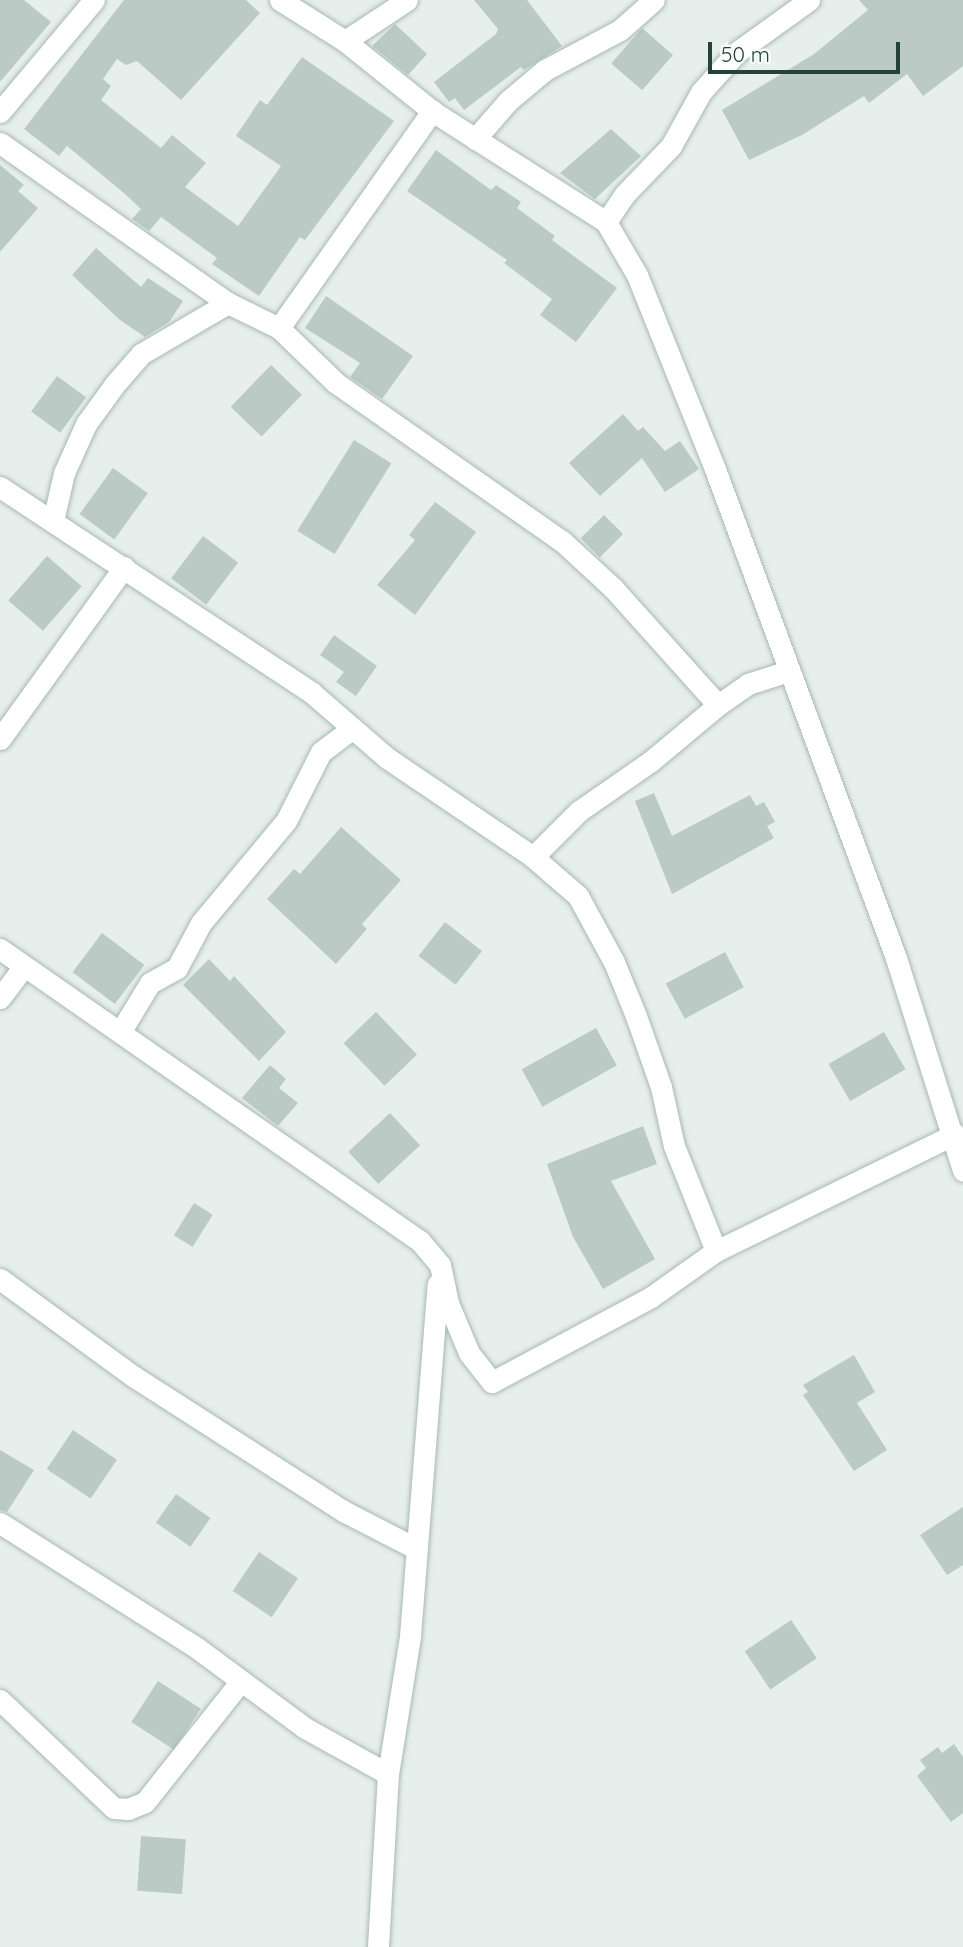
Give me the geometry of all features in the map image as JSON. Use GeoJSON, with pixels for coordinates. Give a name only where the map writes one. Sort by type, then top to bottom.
{"type":"FeatureCollection","features":[{"type":"Feature","properties":{"kind":"street"},"geometry":{"type":"LineString","coordinates":[[0,112],[94,0]]}},
{"type":"Feature","properties":{"kind":"street"},"geometry":{"type":"LineString","coordinates":[[280,0],[345,41],[432,111],[606,222],[637,275],[705,445],[786,672],[896,958],[955,1134],[963,1171]]}},
{"type":"Feature","properties":{"kind":"street"},"geometry":{"type":"LineString","coordinates":[[345,41],[407,0]]}},
{"type":"Feature","properties":{"kind":"street"},"geometry":{"type":"LineString","coordinates":[[475,139],[508,101],[545,70],[620,30],[654,0]]}},
{"type":"Feature","properties":{"kind":"street"},"geometry":{"type":"LineString","coordinates":[[606,222],[624,195],[671,146],[701,92],[737,52],[809,0]]}},
{"type":"Feature","properties":{"kind":"street"},"geometry":{"type":"LineString","coordinates":[[279,328],[432,111]]}},
{"type":"Feature","properties":{"kind":"street"},"geometry":{"type":"LineString","coordinates":[[0,143],[228,303],[279,328],[337,383],[562,541],[613,588],[718,705]]}},
{"type":"Feature","properties":{"kind":"street"},"geometry":{"type":"LineString","coordinates":[[53,521],[64,473],[81,436],[115,384],[141,354],[228,303]]}},
{"type":"Feature","properties":{"kind":"street"},"geometry":{"type":"LineString","coordinates":[[0,486],[312,693],[387,758],[533,857],[578,896],[614,962],[661,1087],[674,1146],[716,1251]]}},
{"type":"Feature","properties":{"kind":"street"},"geometry":{"type":"LineString","coordinates":[[0,739],[124,567]]}},
{"type":"Feature","properties":{"kind":"street"},"geometry":{"type":"LineString","coordinates":[[533,857],[579,811],[652,761],[718,705],[748,684],[786,672]]}},
{"type":"Feature","properties":{"kind":"street"},"geometry":{"type":"LineString","coordinates":[[122,1029],[150,983],[177,968],[208,912],[286,821],[321,752],[351,729]]}},
{"type":"Feature","properties":{"kind":"street"},"geometry":{"type":"LineString","coordinates":[[0,949],[23,968],[122,1029],[262,1134],[353,1191],[420,1241],[440,1265],[448,1303],[469,1353],[492,1382],[651,1297],[716,1251],[955,1134]]}},
{"type":"Feature","properties":{"kind":"street"},"geometry":{"type":"LineString","coordinates":[[0,998],[23,968]]}},
{"type":"Feature","properties":{"kind":"street"},"geometry":{"type":"LineString","coordinates":[[378,1947],[388,1774],[410,1636],[415,1548],[440,1265]]}},
{"type":"Feature","properties":{"kind":"street"},"geometry":{"type":"LineString","coordinates":[[0,1279],[133,1376],[345,1512],[415,1548]]}},
{"type":"Feature","properties":{"kind":"street"},"geometry":{"type":"LineString","coordinates":[[0,1523],[242,1681],[305,1728],[388,1774]]}},
{"type":"Feature","properties":{"kind":"street"},"geometry":{"type":"LineString","coordinates":[[0,1700],[114,1808],[128,1809],[145,1802],[242,1681]]}},
{"type":"Feature","properties":{"kind":"building"},"geometry":{"type":"Polygon","coordinates":[[[0,0],[24,0],[51,22],[0,82],[0,0]]]}},
{"type":"Feature","properties":{"kind":"building"},"geometry":{"type":"Polygon","coordinates":[[[124,0],[246,0],[260,13],[181,100],[137,61],[126,65],[117,59],[103,79],[111,86],[101,100],[161,148],[172,135],[206,163],[185,187],[238,226],[281,166],[236,136],[260,100],[267,105],[302,57],[394,121],[305,240],[300,237],[259,296],[212,264],[217,258],[161,217],[149,231],[132,219],[141,209],[67,146],[59,156],[24,129],[124,0]]]}},
{"type":"Feature","properties":{"kind":"building"},"geometry":{"type":"Polygon","coordinates":[[[474,0],[527,0],[562,46],[524,70],[521,67],[464,110],[455,98],[449,102],[434,82],[496,34],[498,29],[474,0]]]}},
{"type":"Feature","properties":{"kind":"building"},"geometry":{"type":"Polygon","coordinates":[[[859,0],[963,0],[963,66],[923,96],[907,74],[869,103],[864,96],[802,135],[749,160],[722,110],[814,54],[868,10],[859,0]]]}},
{"type":"Feature","properties":{"kind":"building"},"geometry":{"type":"Polygon","coordinates":[[[395,24],[427,54],[408,75],[372,46],[395,24]]]}},
{"type":"Feature","properties":{"kind":"building"},"geometry":{"type":"Polygon","coordinates":[[[642,28],[673,55],[642,90],[611,63],[642,28]]]}},
{"type":"Feature","properties":{"kind":"building"},"geometry":{"type":"Polygon","coordinates":[[[611,129],[641,156],[595,199],[560,173],[611,129]]]}},
{"type":"Feature","properties":{"kind":"building"},"geometry":{"type":"Polygon","coordinates":[[[436,150],[491,190],[496,185],[521,202],[517,208],[555,236],[552,240],[617,288],[576,342],[540,315],[552,299],[504,263],[507,260],[407,191],[436,150]]]}},
{"type":"Feature","properties":{"kind":"building"},"geometry":{"type":"Polygon","coordinates":[[[0,165],[24,185],[18,191],[38,208],[0,252],[0,165]]]}},
{"type":"Feature","properties":{"kind":"building"},"geometry":{"type":"Polygon","coordinates":[[[96,248],[141,287],[148,278],[183,301],[169,322],[145,337],[120,320],[72,275],[96,248]]]}},
{"type":"Feature","properties":{"kind":"building"},"geometry":{"type":"Polygon","coordinates":[[[326,296],[413,356],[382,399],[350,377],[360,363],[305,328],[326,296]]]}},
{"type":"Feature","properties":{"kind":"building"},"geometry":{"type":"Polygon","coordinates":[[[271,365],[302,395],[262,437],[231,407],[271,365]]]}},
{"type":"Feature","properties":{"kind":"building"},"geometry":{"type":"Polygon","coordinates":[[[57,376],[86,397],[60,433],[31,412],[57,376]]]}},
{"type":"Feature","properties":{"kind":"building"},"geometry":{"type":"Polygon","coordinates":[[[623,414],[638,431],[643,427],[665,451],[680,441],[699,469],[665,492],[642,458],[600,496],[569,463],[623,414]]]}},
{"type":"Feature","properties":{"kind":"building"},"geometry":{"type":"Polygon","coordinates":[[[354,440],[391,463],[335,554],[297,531],[354,440]]]}},
{"type":"Feature","properties":{"kind":"building"},"geometry":{"type":"Polygon","coordinates":[[[113,468],[148,493],[114,539],[79,514],[113,468]]]}},
{"type":"Feature","properties":{"kind":"building"},"geometry":{"type":"Polygon","coordinates":[[[435,502],[476,532],[415,615],[377,585],[415,540],[409,535],[435,502]]]}},
{"type":"Feature","properties":{"kind":"building"},"geometry":{"type":"Polygon","coordinates":[[[604,515],[623,534],[600,557],[581,538],[604,515]]]}},
{"type":"Feature","properties":{"kind":"building"},"geometry":{"type":"Polygon","coordinates":[[[203,536],[238,562],[206,605],[171,578],[203,536]]]}},
{"type":"Feature","properties":{"kind":"building"},"geometry":{"type":"Polygon","coordinates":[[[47,556],[82,586],[43,631],[8,601],[47,556]]]}},
{"type":"Feature","properties":{"kind":"building"},"geometry":{"type":"Polygon","coordinates":[[[334,635],[377,666],[356,696],[336,682],[344,672],[320,655],[334,635]]]}},
{"type":"Feature","properties":{"kind":"building"},"geometry":{"type":"Polygon","coordinates":[[[654,793],[672,836],[750,795],[756,806],[764,802],[775,822],[767,826],[774,838],[672,894],[635,801],[654,793]]]}},
{"type":"Feature","properties":{"kind":"building"},"geometry":{"type":"Polygon","coordinates":[[[341,827],[401,880],[362,924],[367,929],[336,964],[267,899],[294,869],[300,874],[341,827]]]}},
{"type":"Feature","properties":{"kind":"building"},"geometry":{"type":"Polygon","coordinates":[[[445,922],[482,951],[456,985],[419,956],[445,922]]]}},
{"type":"Feature","properties":{"kind":"building"},"geometry":{"type":"Polygon","coordinates":[[[102,933],[144,965],[115,1004],[73,972],[102,933]]]}},
{"type":"Feature","properties":{"kind":"building"},"geometry":{"type":"Polygon","coordinates":[[[725,952],[744,987],[685,1019],[666,983],[725,952]]]}},
{"type":"Feature","properties":{"kind":"building"},"geometry":{"type":"Polygon","coordinates":[[[209,959],[230,981],[234,976],[286,1032],[259,1061],[183,985],[209,959]]]}},
{"type":"Feature","properties":{"kind":"building"},"geometry":{"type":"Polygon","coordinates":[[[376,1012],[417,1054],[385,1086],[344,1043],[376,1012]]]}},
{"type":"Feature","properties":{"kind":"building"},"geometry":{"type":"Polygon","coordinates":[[[596,1028],[617,1066],[543,1107],[522,1069],[596,1028]]]}},
{"type":"Feature","properties":{"kind":"building"},"geometry":{"type":"Polygon","coordinates":[[[884,1032],[906,1069],[850,1101],[829,1064],[884,1032]]]}},
{"type":"Feature","properties":{"kind":"building"},"geometry":{"type":"Polygon","coordinates":[[[270,1065],[286,1079],[279,1088],[298,1103],[278,1126],[242,1098],[270,1065]]]}},
{"type":"Feature","properties":{"kind":"building"},"geometry":{"type":"Polygon","coordinates":[[[390,1113],[420,1145],[378,1184],[348,1152],[390,1113]]]}},
{"type":"Feature","properties":{"kind":"building"},"geometry":{"type":"Polygon","coordinates":[[[643,1126],[657,1164],[611,1181],[655,1259],[603,1289],[573,1237],[547,1164],[643,1126]]]}},
{"type":"Feature","properties":{"kind":"building"},"geometry":{"type":"Polygon","coordinates":[[[194,1203],[213,1215],[193,1247],[174,1235],[194,1203]]]}},
{"type":"Feature","properties":{"kind":"building"},"geometry":{"type":"Polygon","coordinates":[[[854,1355],[875,1392],[857,1403],[887,1450],[854,1471],[803,1395],[808,1392],[803,1385],[854,1355]]]}},
{"type":"Feature","properties":{"kind":"building"},"geometry":{"type":"Polygon","coordinates":[[[73,1430],[117,1460],[91,1499],[47,1469],[73,1430]]]}},
{"type":"Feature","properties":{"kind":"building"},"geometry":{"type":"Polygon","coordinates":[[[0,1450],[34,1470],[7,1512],[0,1510],[0,1450]]]}},
{"type":"Feature","properties":{"kind":"building"},"geometry":{"type":"Polygon","coordinates":[[[176,1494],[210,1518],[190,1547],[156,1523],[176,1494]]]}},
{"type":"Feature","properties":{"kind":"building"},"geometry":{"type":"Polygon","coordinates":[[[963,1507],[963,1565],[947,1575],[920,1535],[963,1507]]]}},
{"type":"Feature","properties":{"kind":"building"},"geometry":{"type":"Polygon","coordinates":[[[259,1552],[298,1578],[272,1617],[233,1591],[259,1552]]]}},
{"type":"Feature","properties":{"kind":"building"},"geometry":{"type":"Polygon","coordinates":[[[791,1620],[817,1658],[770,1689],[745,1651],[791,1620]]]}},
{"type":"Feature","properties":{"kind":"building"},"geometry":{"type":"Polygon","coordinates":[[[158,1681],[201,1709],[174,1750],[131,1722],[158,1681]]]}},
{"type":"Feature","properties":{"kind":"building"},"geometry":{"type":"Polygon","coordinates":[[[954,1744],[963,1757],[963,1813],[951,1822],[917,1776],[926,1768],[920,1760],[938,1747],[942,1753],[954,1744]]]}},
{"type":"Feature","properties":{"kind":"building"},"geometry":{"type":"Polygon","coordinates":[[[141,1836],[186,1839],[182,1894],[137,1891],[141,1836]]]}}]}
